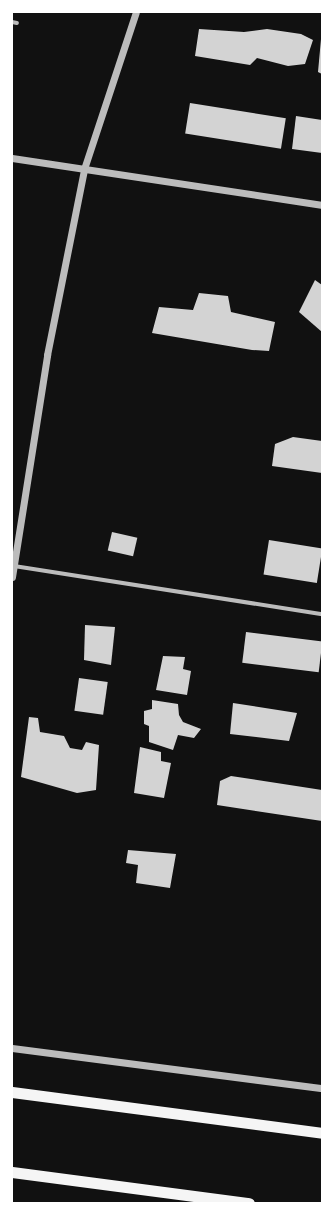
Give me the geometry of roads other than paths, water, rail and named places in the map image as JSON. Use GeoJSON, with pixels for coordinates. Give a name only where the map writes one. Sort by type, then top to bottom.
{"type":"FeatureCollection","features":[{"type":"Feature","properties":{"kind":"highway"},"geometry":{"type":"LineString","coordinates":[[12,1092],[322,1133]]}},
{"type":"Feature","properties":{"kind":"highway"},"geometry":{"type":"LineString","coordinates":[[12,1172],[249,1203]]}},
{"type":"Feature","properties":{"kind":"street"},"geometry":{"type":"LineString","coordinates":[[12,577],[47,355],[84,169],[136,12]]}},
{"type":"Feature","properties":{"kind":"street"},"geometry":{"type":"LineString","coordinates":[[12,22],[17,23]]}},
{"type":"Feature","properties":{"kind":"street"},"geometry":{"type":"LineString","coordinates":[[12,158],[322,205]]}},
{"type":"Feature","properties":{"kind":"street"},"geometry":{"type":"LineString","coordinates":[[14,566],[322,614]]}},
{"type":"Feature","properties":{"kind":"street"},"geometry":{"type":"LineString","coordinates":[[12,1048],[322,1088]]}}]}
